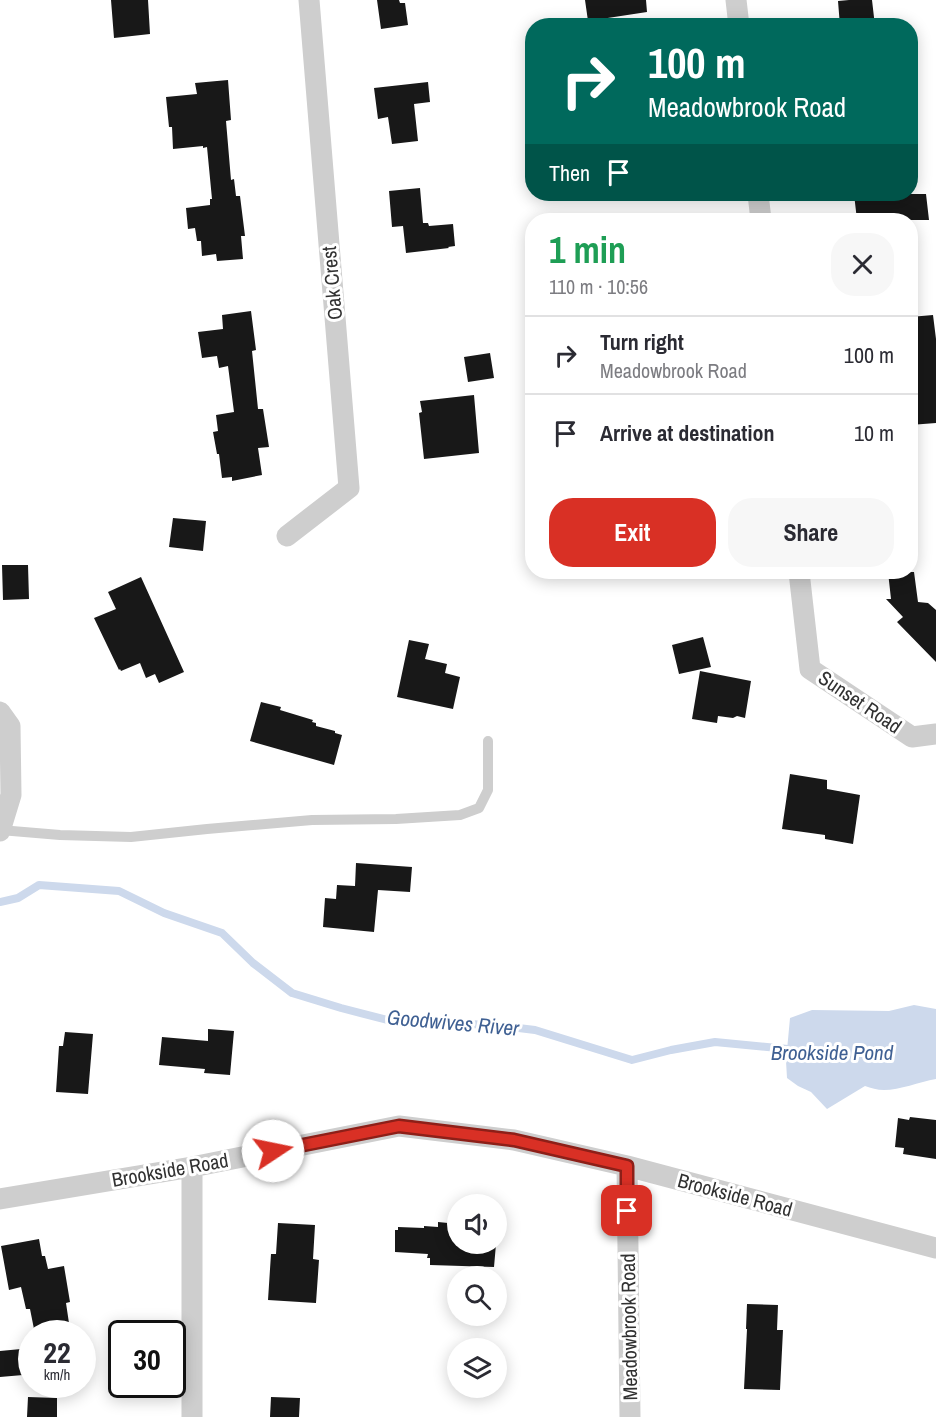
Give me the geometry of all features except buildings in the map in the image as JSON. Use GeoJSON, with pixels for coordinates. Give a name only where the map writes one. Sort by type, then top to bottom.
{"type":"FeatureCollection","features":[{"type":"Feature","properties":{"kind":"street","name":"Oak Crest"},"geometry":{"type":"LineString","coordinates":[[287,536],[349,488],[309,0]]}},
{"type":"Feature","properties":{"kind":"street"},"geometry":{"type":"LineString","coordinates":[[736,0],[738,18]]}},
{"type":"Feature","properties":{"kind":"street","name":"Sunset Road"},"geometry":{"type":"LineString","coordinates":[[801,579],[810,669],[912,737],[936,734]]}},
{"type":"Feature","properties":{"kind":"street"},"geometry":{"type":"LineString","coordinates":[[0,712],[9,726],[11,795],[0,830]]}},
{"type":"Feature","properties":{"kind":"street","name":"Brookside Road"},"geometry":{"type":"LineString","coordinates":[[0,1199],[192,1167],[399,1126],[514,1140],[627,1166],[936,1248]]}},
{"type":"Feature","properties":{"kind":"street","name":"Meadowbrook Road"},"geometry":{"type":"LineString","coordinates":[[627,1166],[630,1417]]}},
{"type":"Feature","properties":{"kind":"street"},"geometry":{"type":"LineString","coordinates":[[192,1167],[192,1417]]}},
{"type":"Feature","properties":{"kind":"lane"},"geometry":{"type":"LineString","coordinates":[[0,830],[131,837],[312,820],[396,819],[460,814],[480,808],[488,790],[488,741]]}},
{"type":"Feature","properties":{"kind":"water","name":"Brookside Pond"},"geometry":{"type":"Polygon","coordinates":[[[914,1005],[936,1009],[936,1079],[890,1090],[865,1086],[827,1109],[811,1092],[787,1078],[786,1061],[790,1018],[812,1010],[889,1011],[914,1005]]]}},
{"type":"Feature","properties":{"kind":"waterway","name":"Goodwives River"},"geometry":{"type":"LineString","coordinates":[[0,902],[18,898],[39,885],[119,891],[164,913],[222,933],[253,963],[292,993],[399,1023],[493,1025],[535,1030],[632,1060],[715,1042],[798,1050]]}},
{"type":"Feature","properties":{"kind":"route"},"geometry":{"type":"LineString","coordinates":[[273,1151],[399,1126],[514,1140],[627,1166],[627,1211]]}}]}
